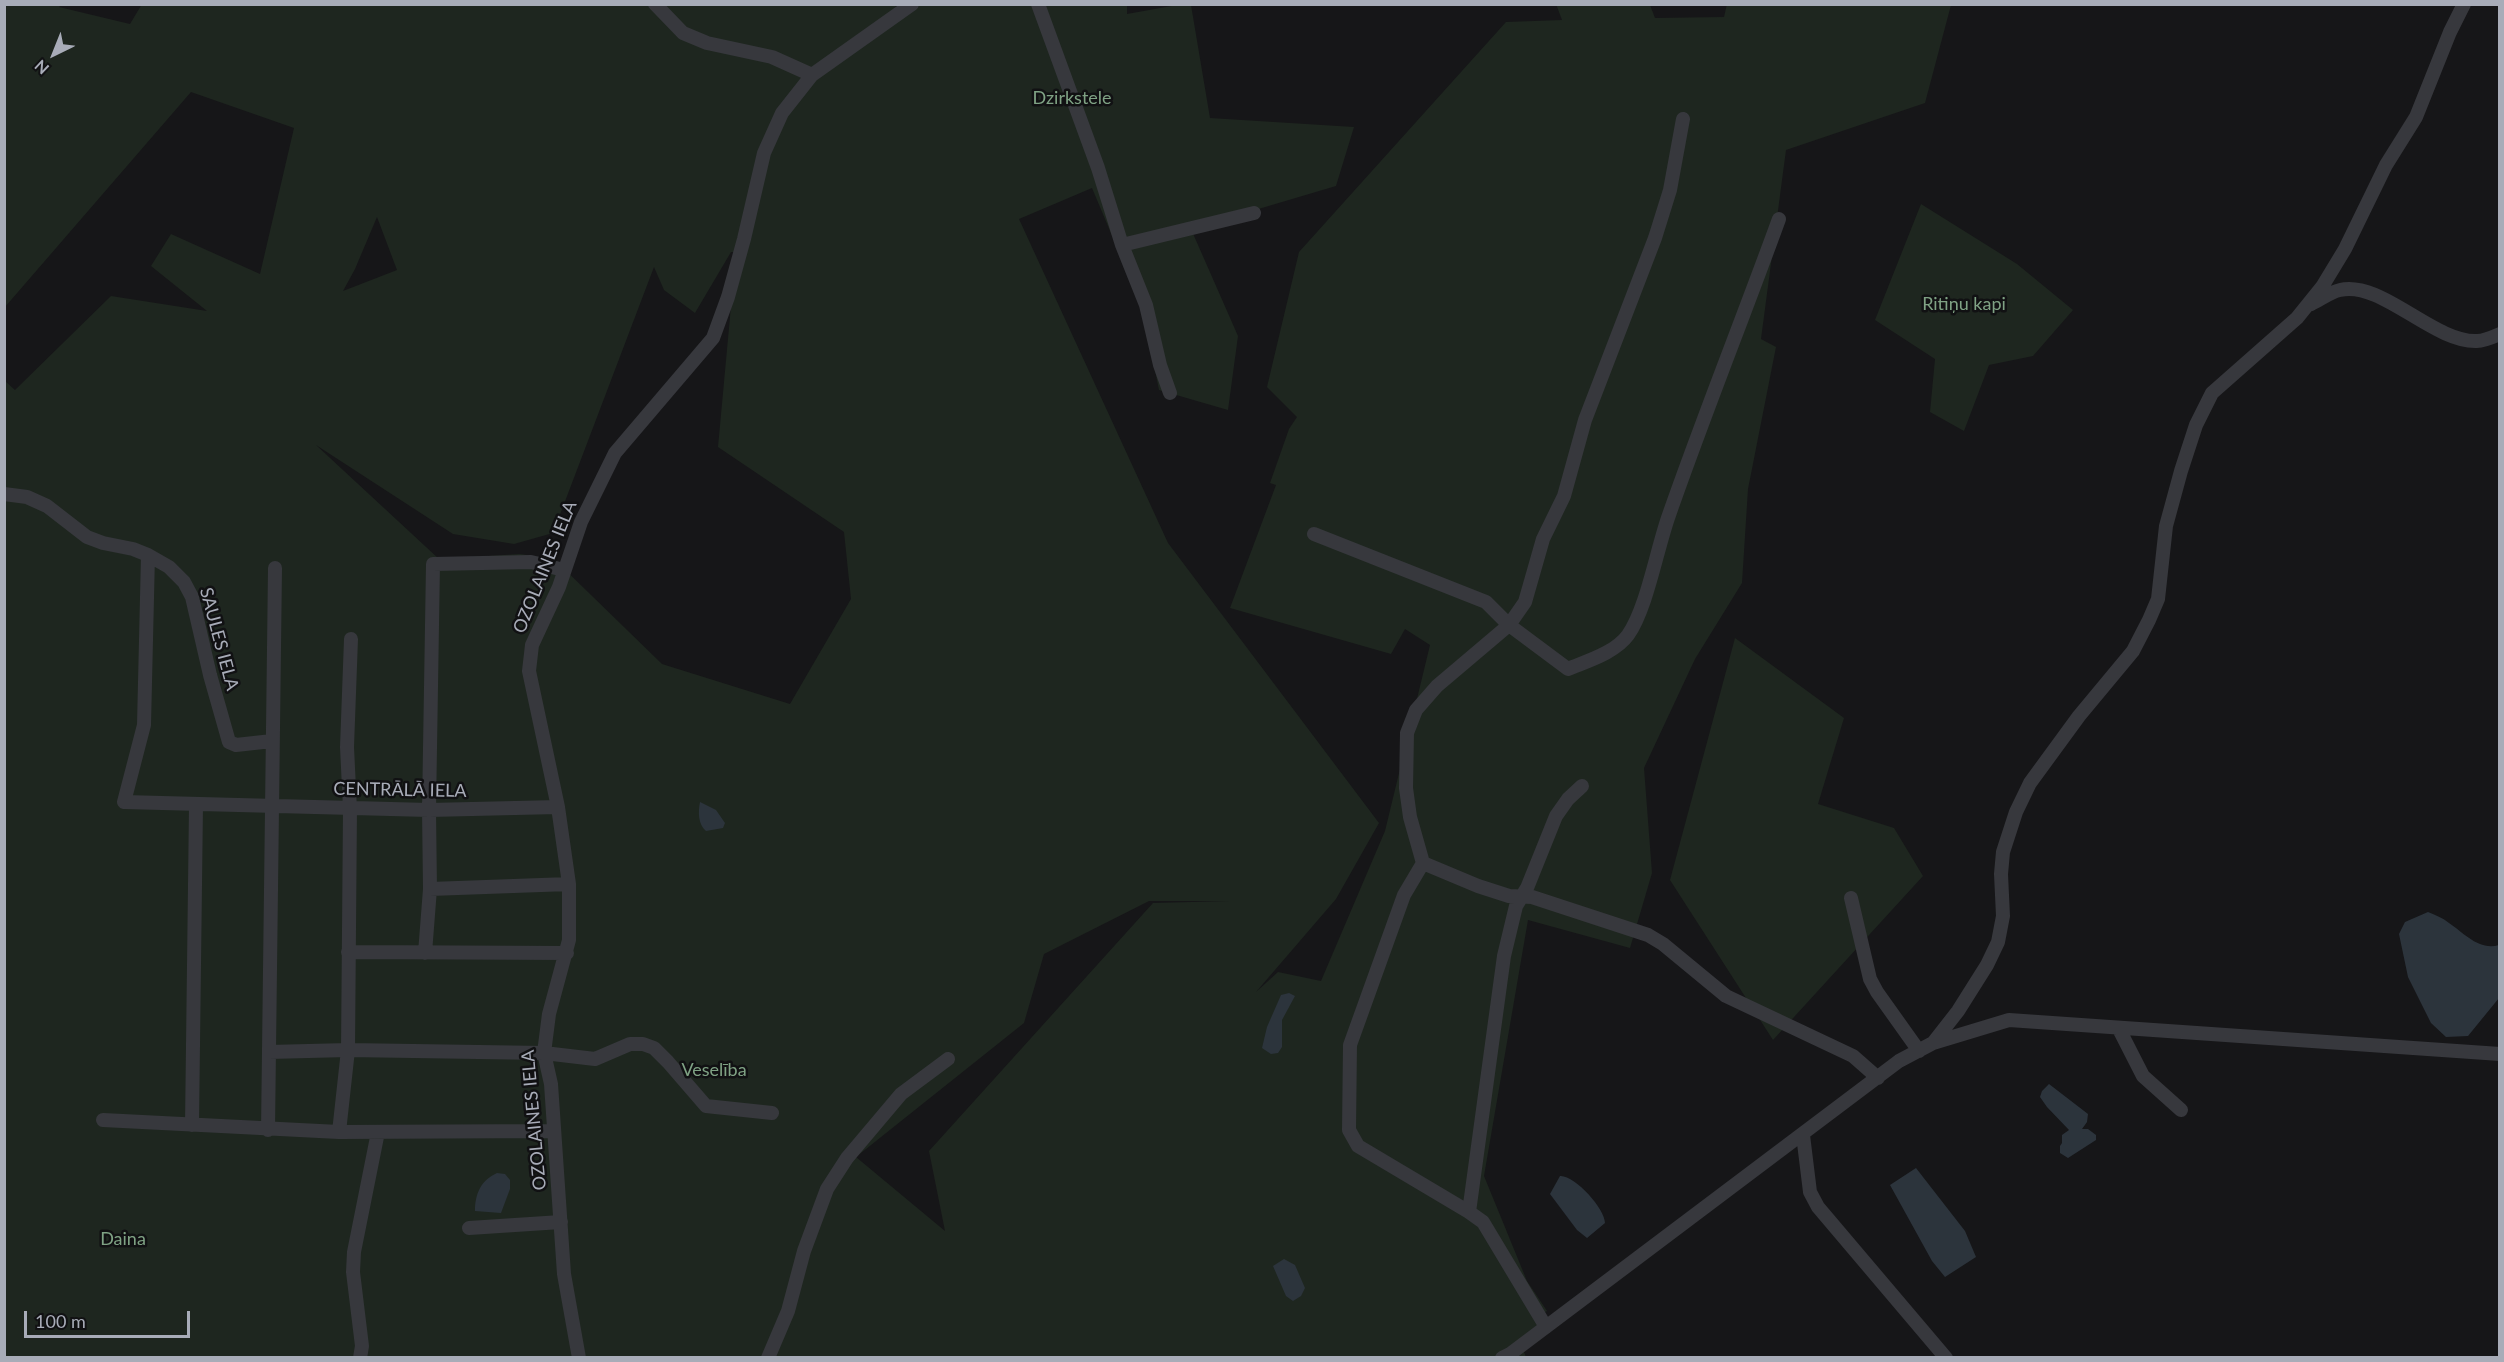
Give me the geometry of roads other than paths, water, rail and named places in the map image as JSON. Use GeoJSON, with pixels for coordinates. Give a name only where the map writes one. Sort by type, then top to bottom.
{"type":"FeatureCollection","features":[{"type":"Feature","properties":{"kind":"street"},"geometry":{"type":"LineString","coordinates":[[655,4],[682,33],[707,43],[772,57],[812,75]]}},
{"type":"Feature","properties":{"kind":"street","name":"OZOLAINES IELA"},"geometry":{"type":"LineString","coordinates":[[579,1358],[564,1274],[551,1084],[544,1053],[549,1014],[569,940],[569,884],[558,807],[529,671],[532,645],[559,588],[581,522],[615,453],[713,338],[744,239],[764,153],[782,113],[812,75],[912,4]]}},
{"type":"Feature","properties":{"kind":"street"},"geometry":{"type":"LineString","coordinates":[[1038,4],[1098,168],[1122,245],[1146,305],[1160,365],[1170,393]]}},
{"type":"Feature","properties":{"kind":"street"},"geometry":{"type":"LineString","coordinates":[[1933,1043],[1958,1011],[1998,942],[2003,916],[2001,874],[2003,852],[2016,812],[2030,783],[2079,716],[2133,651],[2154,610],[2158,599],[2166,526],[2181,471],[2200,417],[2212,393],[2297,318],[2345,249],[2386,165],[2416,117],[2450,32],[2464,4]]}},
{"type":"Feature","properties":{"kind":"street"},"geometry":{"type":"LineString","coordinates":[[1546,1327],[1483,1222],[1358,1146],[1353,1140],[1349,1130],[1350,1045],[1404,895],[1423,863],[1410,817],[1406,788],[1407,733],[1416,710],[1437,686],[1509,625],[1525,602],[1543,539],[1564,496],[1585,420],[1655,238],[1670,190],[1683,118]]}},
{"type":"Feature","properties":{"kind":"street"},"geometry":{"type":"LineString","coordinates":[[1122,245],[1254,213]]}},
{"type":"Feature","properties":{"kind":"street"},"geometry":{"type":"LineString","coordinates":[[1314,534],[1486,602],[1509,625],[1568,669],[1604,654],[1626,638],[1635,623],[1665,525],[1691,451],[1742,322],[1779,219]]}},
{"type":"Feature","properties":{"kind":"street"},"geometry":{"type":"LineString","coordinates":[[2306,307],[2339,290],[2356,289],[2379,298],[2452,336],[2478,342],[2499,334]]}},
{"type":"Feature","properties":{"kind":"street","name":"SAULES IELA"},"geometry":{"type":"LineString","coordinates":[[4,494],[27,497],[47,506],[87,537],[133,549],[170,567],[184,582],[192,597],[210,675],[229,742],[236,745],[272,741]]}},
{"type":"Feature","properties":{"kind":"street","name":"CENTRĀLĀ IELA"},"geometry":{"type":"LineString","coordinates":[[148,555],[144,725],[124,802],[429,810],[558,807]]}},
{"type":"Feature","properties":{"kind":"street"},"geometry":{"type":"LineString","coordinates":[[425,953],[430,888],[433,564],[531,562],[564,570]]}},
{"type":"Feature","properties":{"kind":"street"},"geometry":{"type":"LineString","coordinates":[[268,1130],[275,568]]}},
{"type":"Feature","properties":{"kind":"street"},"geometry":{"type":"LineString","coordinates":[[339,1132],[348,1050],[350,809],[346,747],[351,639]]}},
{"type":"Feature","properties":{"kind":"street"},"geometry":{"type":"LineString","coordinates":[[1469,1212],[1504,956],[1516,906],[1556,816],[1568,799],[1582,786]]}},
{"type":"Feature","properties":{"kind":"street"},"geometry":{"type":"LineString","coordinates":[[192,1125],[196,805]]}},
{"type":"Feature","properties":{"kind":"street"},"geometry":{"type":"LineString","coordinates":[[1423,863],[1509,896],[1532,897],[1648,935],[1663,944],[1726,996],[1853,1056],[1878,1078]]}},
{"type":"Feature","properties":{"kind":"street"},"geometry":{"type":"LineString","coordinates":[[430,888],[569,884]]}},
{"type":"Feature","properties":{"kind":"street"},"geometry":{"type":"LineString","coordinates":[[1851,898],[1870,979],[1919,1051]]}},
{"type":"Feature","properties":{"kind":"street"},"geometry":{"type":"LineString","coordinates":[[348,952],[567,953]]}},
{"type":"Feature","properties":{"kind":"street"},"geometry":{"type":"LineString","coordinates":[[1958,1011],[1973,1031]]}},
{"type":"Feature","properties":{"kind":"street"},"geometry":{"type":"LineString","coordinates":[[1506,1356],[1899,1061],[1933,1043],[2009,1020],[2499,1054]]}},
{"type":"Feature","properties":{"kind":"street"},"geometry":{"type":"LineString","coordinates":[[2119,1029],[2144,1076],[2181,1110]]}},
{"type":"Feature","properties":{"kind":"street"},"geometry":{"type":"LineString","coordinates":[[269,1052],[348,1050],[544,1053],[595,1059],[630,1044],[643,1044],[654,1048],[706,1106],[772,1113]]}},
{"type":"Feature","properties":{"kind":"street"},"geometry":{"type":"LineString","coordinates":[[768,1358],[788,1311],[804,1251],[827,1189],[847,1158],[901,1094],[948,1059]]}},
{"type":"Feature","properties":{"kind":"street"},"geometry":{"type":"LineString","coordinates":[[103,1120],[339,1132],[554,1131]]}},
{"type":"Feature","properties":{"kind":"street"},"geometry":{"type":"LineString","coordinates":[[360,1358],[361,1327],[353,1272],[354,1252],[378,1132]]}},
{"type":"Feature","properties":{"kind":"street"},"geometry":{"type":"LineString","coordinates":[[1803,1135],[1810,1192],[1818,1208],[1946,1358]]}},
{"type":"Feature","properties":{"kind":"street"},"geometry":{"type":"LineString","coordinates":[[469,1228],[561,1222]]}},
{"type":"Feature","properties":{"kind":"park label","name":"Dzirkstele"},"geometry":{"type":"Point","coordinates":[1072,98]}},
{"type":"Feature","properties":{"kind":"park label","name":"Ritiņu kapi"},"geometry":{"type":"Point","coordinates":[1964,304]}},
{"type":"Feature","properties":{"kind":"park label","name":"Veselība"},"geometry":{"type":"Point","coordinates":[714,1070]}},
{"type":"Feature","properties":{"kind":"park label","name":"Daina"},"geometry":{"type":"Point","coordinates":[123,1239]}}]}
